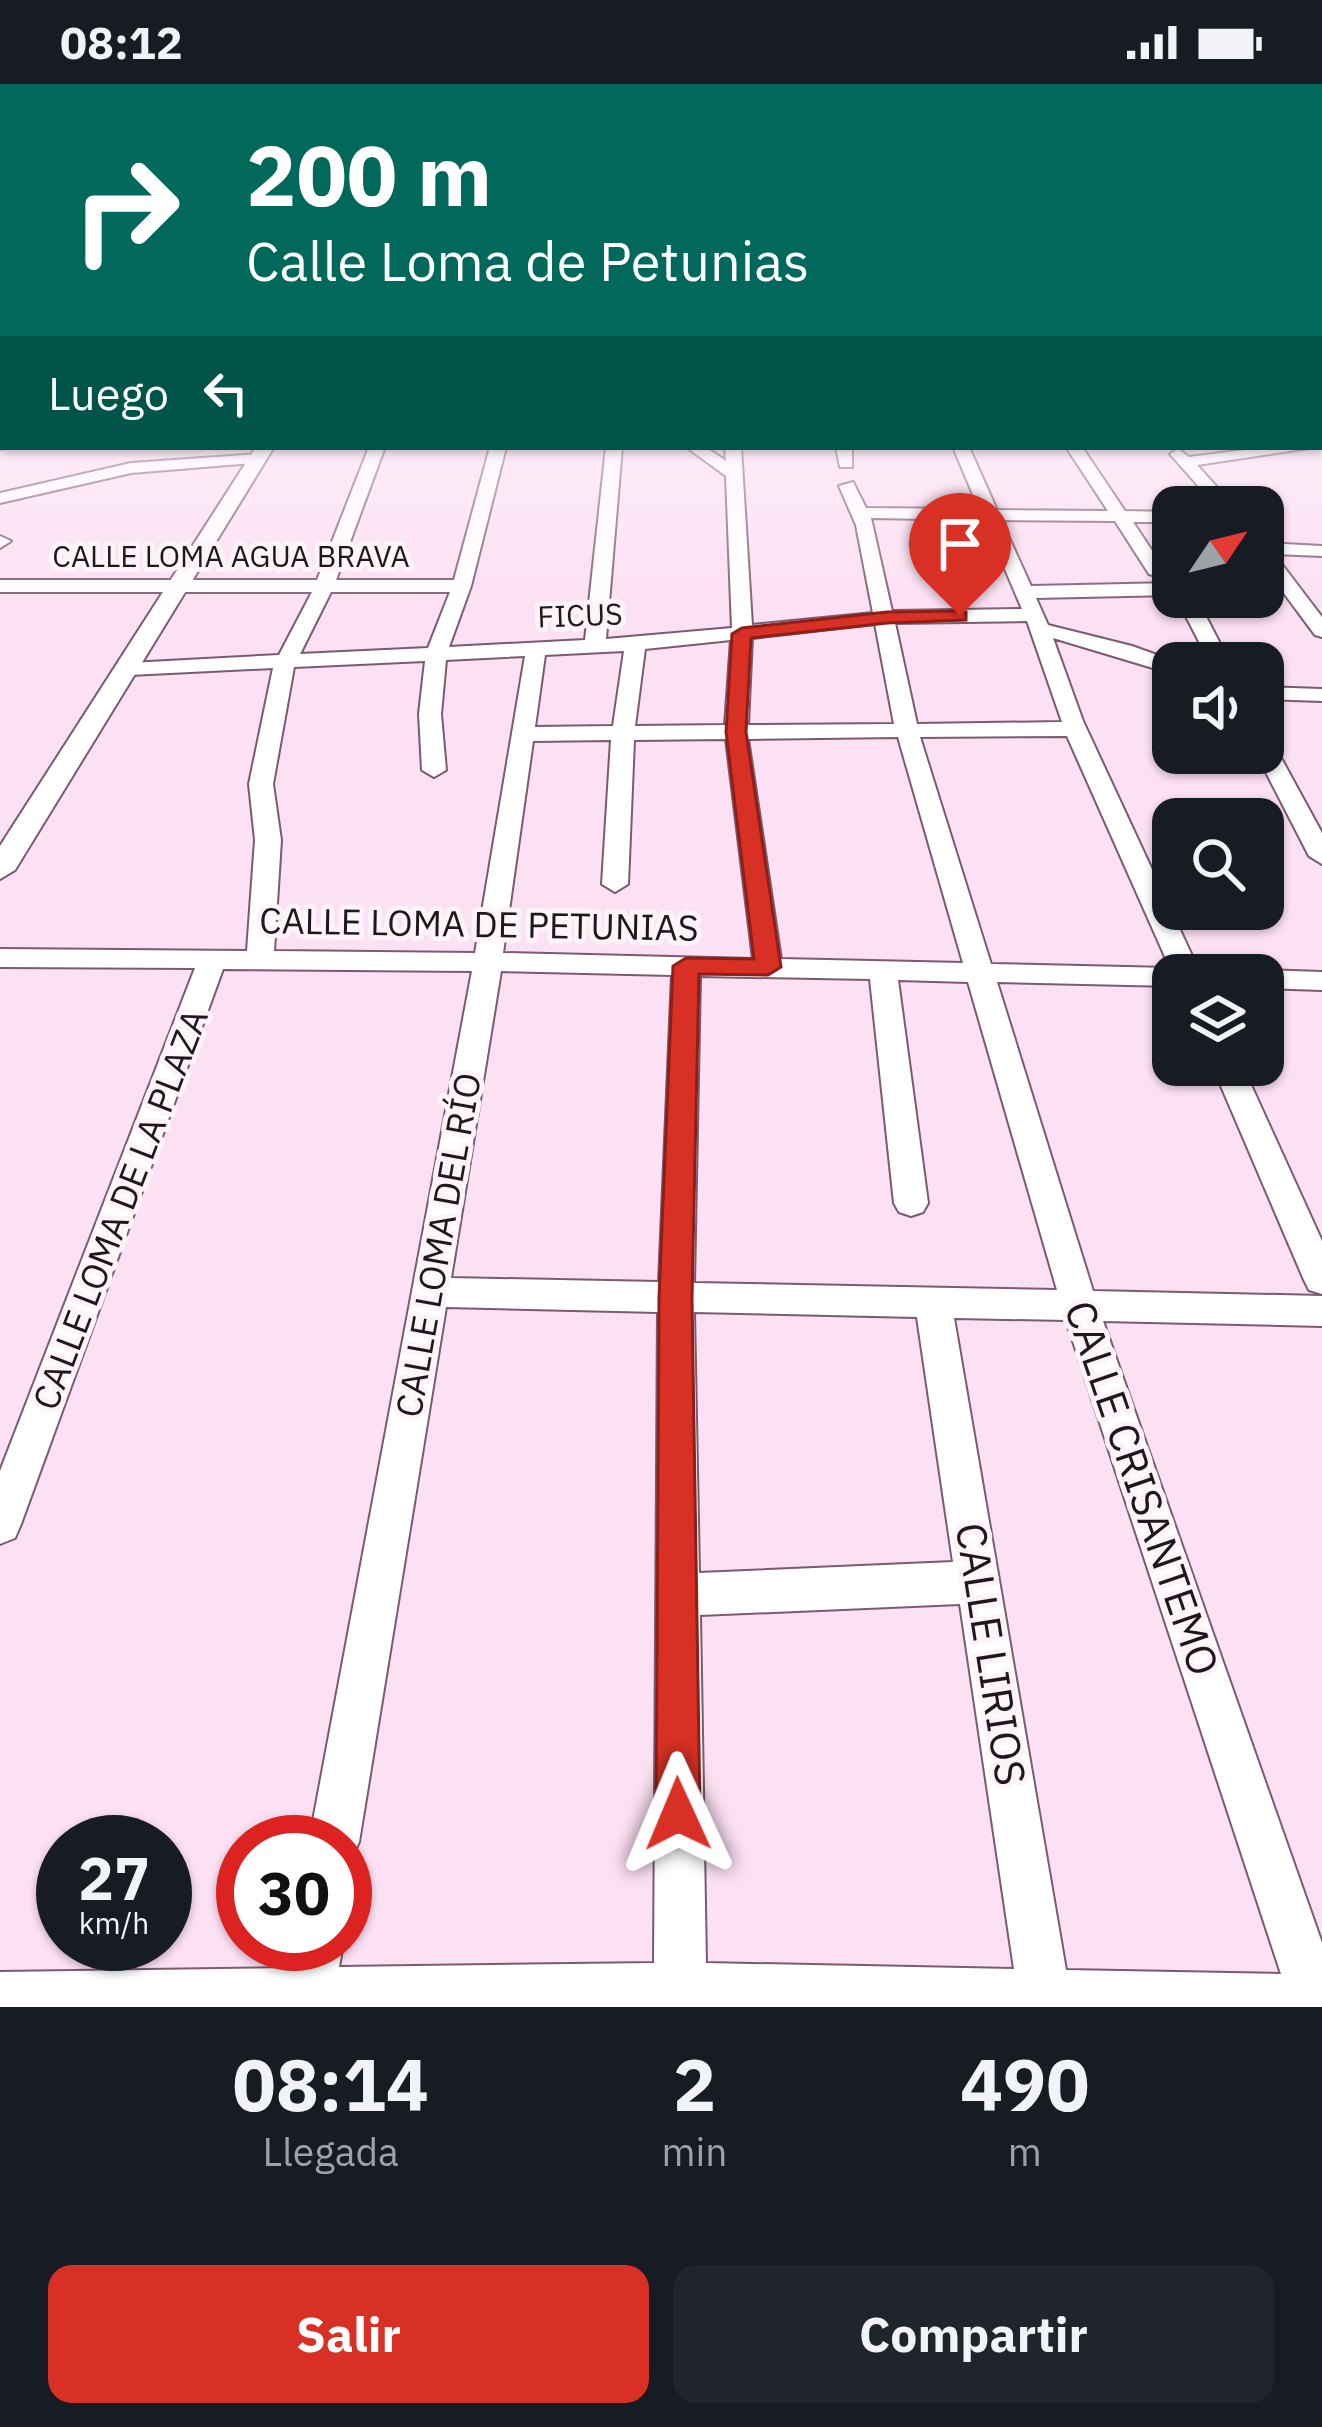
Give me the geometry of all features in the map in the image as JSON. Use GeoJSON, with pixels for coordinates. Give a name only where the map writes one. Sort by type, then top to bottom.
{"type":"FeatureCollection","features":[{"type":"Feature","properties":{"kind":"street"},"geometry":{"type":"LineString","coordinates":[[260,958],[268,840],[261,784],[285,663],[324,587],[376,450]]}},
{"type":"Feature","properties":{"kind":"street"},"geometry":{"type":"LineString","coordinates":[[434,770],[430,714],[436,656],[462,586],[497,450]]}},
{"type":"Feature","properties":{"kind":"street"},"geometry":{"type":"LineString","coordinates":[[595,645],[614,450]]}},
{"type":"Feature","properties":{"kind":"street"},"geometry":{"type":"LineString","coordinates":[[698,450],[734,474]]}},
{"type":"Feature","properties":{"kind":"street"},"geometry":{"type":"LineString","coordinates":[[733,450],[742,634],[736,732],[768,967]]}},
{"type":"Feature","properties":{"kind":"street"},"geometry":{"type":"LineString","coordinates":[[962,450],[1076,729],[1178,954]]}},
{"type":"Feature","properties":{"kind":"street"},"geometry":{"type":"LineString","coordinates":[[1076,450],[1152,564]]}},
{"type":"Feature","properties":{"kind":"street"},"geometry":{"type":"LineString","coordinates":[[1178,454],[1252,450]]}},
{"type":"Feature","properties":{"kind":"street"},"geometry":{"type":"LineString","coordinates":[[0,499],[131,468],[262,453]]}},
{"type":"Feature","properties":{"kind":"street"},"geometry":{"type":"LineString","coordinates":[[0,870],[262,453]]}},
{"type":"Feature","properties":{"kind":"street"},"geometry":{"type":"LineString","coordinates":[[1178,454],[1207,486]]}},
{"type":"Feature","properties":{"kind":"street","name":"CALLE CRISANTEMO"},"geometry":{"type":"LineString","coordinates":[[847,486],[862,519],[887,617],[907,731],[1080,1307],[1319,2003]]}},
{"type":"Feature","properties":{"kind":"street"},"geometry":{"type":"LineString","coordinates":[[862,519],[912,515],[1152,517]]}},
{"type":"Feature","properties":{"kind":"street"},"geometry":{"type":"LineString","coordinates":[[1284,550],[1322,551]]}},
{"type":"Feature","properties":{"kind":"street"},"geometry":{"type":"LineString","coordinates":[[1284,574],[1305,597],[1322,631]]}},
{"type":"Feature","properties":{"kind":"street","name":"CALLE LOMA AGUA BRAVA"},"geometry":{"type":"LineString","coordinates":[[0,586],[462,586]]}},
{"type":"Feature","properties":{"kind":"street"},"geometry":{"type":"LineString","coordinates":[[1024,592],[1152,589]]}},
{"type":"Feature","properties":{"kind":"street","name":"FICUS"},"geometry":{"type":"LineString","coordinates":[[130,669],[634,644],[887,617],[1036,622],[1152,660]]}},
{"type":"Feature","properties":{"kind":"street"},"geometry":{"type":"LineString","coordinates":[[615,884],[623,732],[634,644]]}},
{"type":"Feature","properties":{"kind":"street","name":"CALLE LOMA DEL RÍO"},"geometry":{"type":"LineString","coordinates":[[339,1815],[488,962],[536,647]]}},
{"type":"Feature","properties":{"kind":"street"},"geometry":{"type":"LineString","coordinates":[[1284,694],[1322,695]]}},
{"type":"Feature","properties":{"kind":"street"},"geometry":{"type":"LineString","coordinates":[[525,734],[1076,729]]}},
{"type":"Feature","properties":{"kind":"street"},"geometry":{"type":"LineString","coordinates":[[1278,774],[1322,856]]}},
{"type":"Feature","properties":{"kind":"street","name":"CALLE LOMA DE PETUNIAS"},"geometry":{"type":"LineString","coordinates":[[0,958],[260,958],[1152,976]]}},
{"type":"Feature","properties":{"kind":"street","name":"CALLE LOMA DE LA PLAZA"},"geometry":{"type":"LineString","coordinates":[[0,1524],[212,961]]}},
{"type":"Feature","properties":{"kind":"street"},"geometry":{"type":"LineString","coordinates":[[680,1998],[676,1298],[686,966]]}},
{"type":"Feature","properties":{"kind":"street"},"geometry":{"type":"LineString","coordinates":[[883,970],[910,1203]]}},
{"type":"Feature","properties":{"kind":"street"},"geometry":{"type":"LineString","coordinates":[[1284,980],[1322,981]]}},
{"type":"Feature","properties":{"kind":"street"},"geometry":{"type":"LineString","coordinates":[[1236,1086],[1322,1280]]}},
{"type":"Feature","properties":{"kind":"street"},"geometry":{"type":"LineString","coordinates":[[429,1292],[1322,1311]]}},
{"type":"Feature","properties":{"kind":"street","name":"CALLE LIRIOS"},"geometry":{"type":"LineString","coordinates":[[933,1303],[1045,2002]]}},
{"type":"Feature","properties":{"kind":"street"},"geometry":{"type":"LineString","coordinates":[[675,1594],[981,1582]]}},
{"type":"Feature","properties":{"kind":"street"},"geometry":{"type":"LineString","coordinates":[[0,1998],[310,1981],[680,1998],[1319,2003]]}},
{"type":"Feature","properties":{"kind":"route"},"geometry":{"type":"LineString","coordinates":[[678,1814],[676,1298],[686,966],[768,967],[736,732],[742,634],[887,617],[960,616]]}}]}
